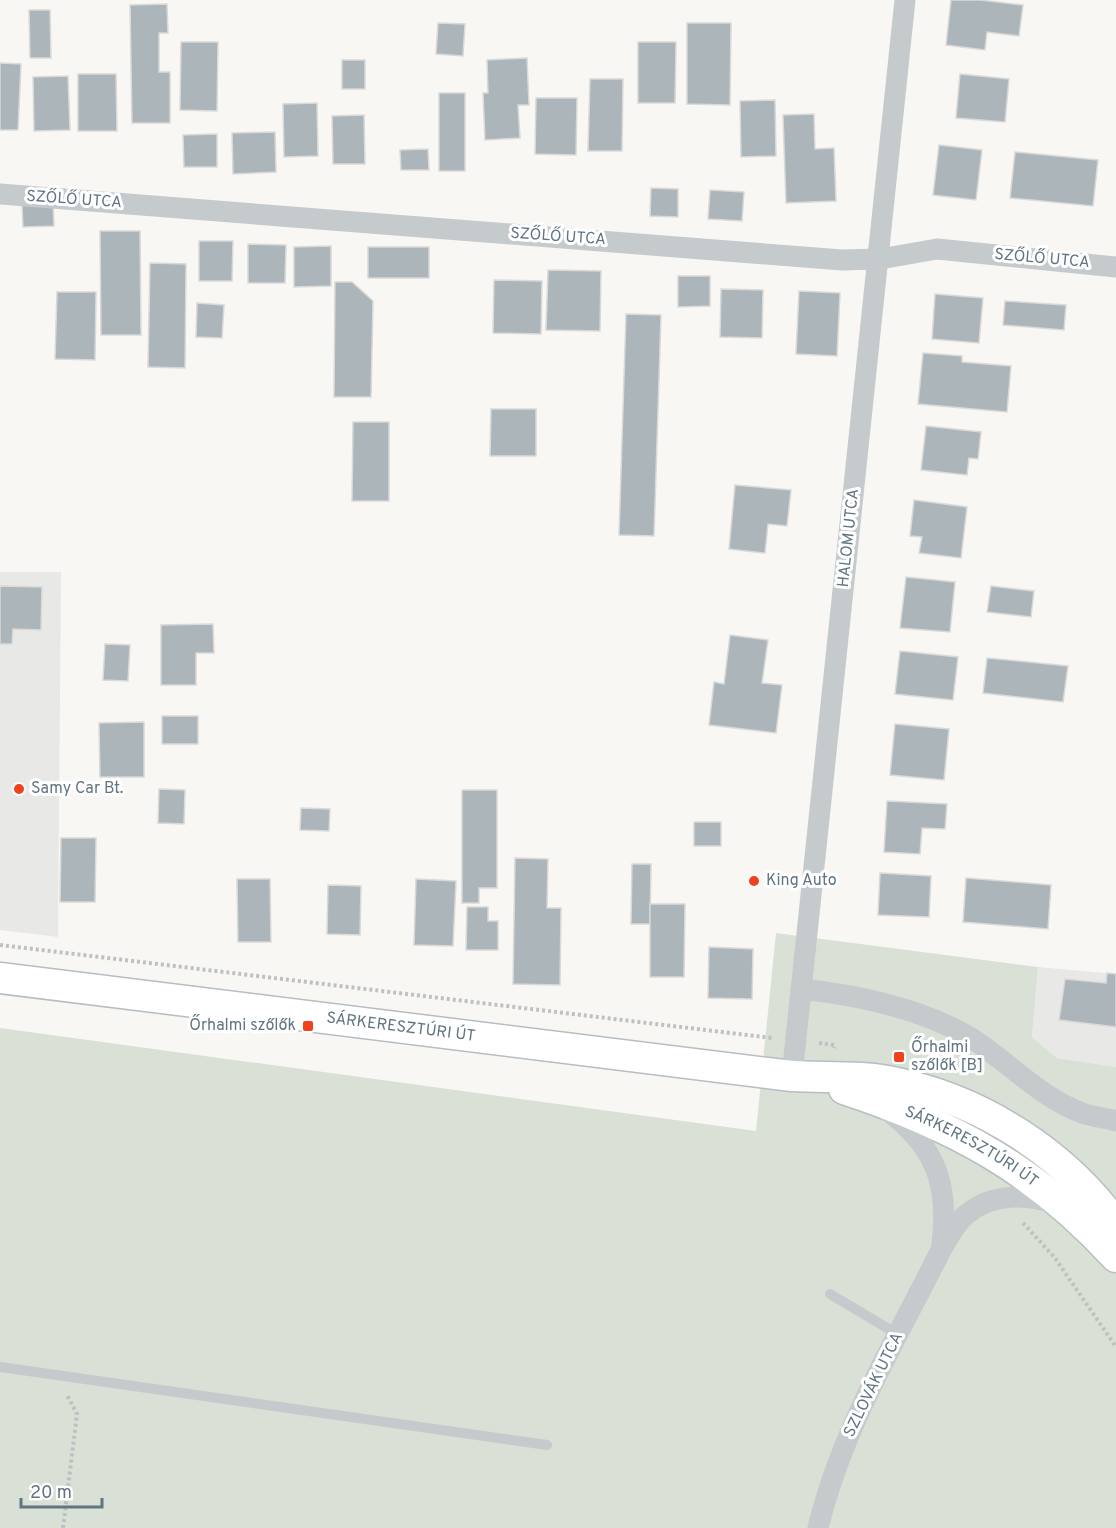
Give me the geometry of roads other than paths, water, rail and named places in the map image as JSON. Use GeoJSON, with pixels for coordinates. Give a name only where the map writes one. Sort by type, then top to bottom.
{"type":"FeatureCollection","features":[{"type":"Feature","properties":{"kind":"main road","name":"SÁRKERESZTÚRI ÚT"},"geometry":{"type":"LineString","coordinates":[[0,978],[796,1076],[830,1075],[896,1082],[957,1100],[990,1116],[1050,1157],[1081,1185],[1116,1225]]}},
{"type":"Feature","properties":{"kind":"main road","name":"SÁRKERESZTÚRI ÚT"},"geometry":{"type":"LineString","coordinates":[[796,1076],[904,1109],[982,1146],[1020,1171],[1068,1208],[1116,1257]]}},
{"type":"Feature","properties":{"kind":"street","name":"HALOM UTCA"},"geometry":{"type":"LineString","coordinates":[[796,1076],[796,1040],[801,989],[880,259],[905,0]]}},
{"type":"Feature","properties":{"kind":"street","name":"SZŐLŐ UTCA"},"geometry":{"type":"LineString","coordinates":[[0,194],[842,260],[880,259],[937,249],[1116,267]]}},
{"type":"Feature","properties":{"kind":"street"},"geometry":{"type":"LineString","coordinates":[[801,989],[843,994],[900,1009],[945,1025],[971,1038],[1066,1105],[1085,1114],[1116,1121]]}},
{"type":"Feature","properties":{"kind":"street","name":"SZLOVÁK UTCA"},"geometry":{"type":"LineString","coordinates":[[869,1097],[898,1119],[930,1154],[941,1177],[944,1193],[946,1215],[942,1248]]}},
{"type":"Feature","properties":{"kind":"street","name":"SZLOVÁK UTCA"},"geometry":{"type":"LineString","coordinates":[[818,1528],[832,1476],[852,1426],[942,1248],[966,1214],[987,1202],[1016,1196],[1046,1201],[1068,1208]]}},
{"type":"Feature","properties":{"kind":"lane"},"geometry":{"type":"LineString","coordinates":[[830,1294],[899,1335]]}},
{"type":"Feature","properties":{"kind":"lane"},"geometry":{"type":"LineString","coordinates":[[0,1367],[547,1445]]}},
{"type":"Feature","properties":{"kind":"place","name":"Samy Car Bt."},"geometry":{"type":"Point","coordinates":[19,789]}},
{"type":"Feature","properties":{"kind":"place","name":"King Auto"},"geometry":{"type":"Point","coordinates":[754,881]}},
{"type":"Feature","properties":{"kind":"place","name":"Őrhalmi szőlők"},"geometry":{"type":"Point","coordinates":[308,1026]}},
{"type":"Feature","properties":{"kind":"place","name":"Őrhalmi szőlők [B]"},"geometry":{"type":"Point","coordinates":[899,1057]}}]}
